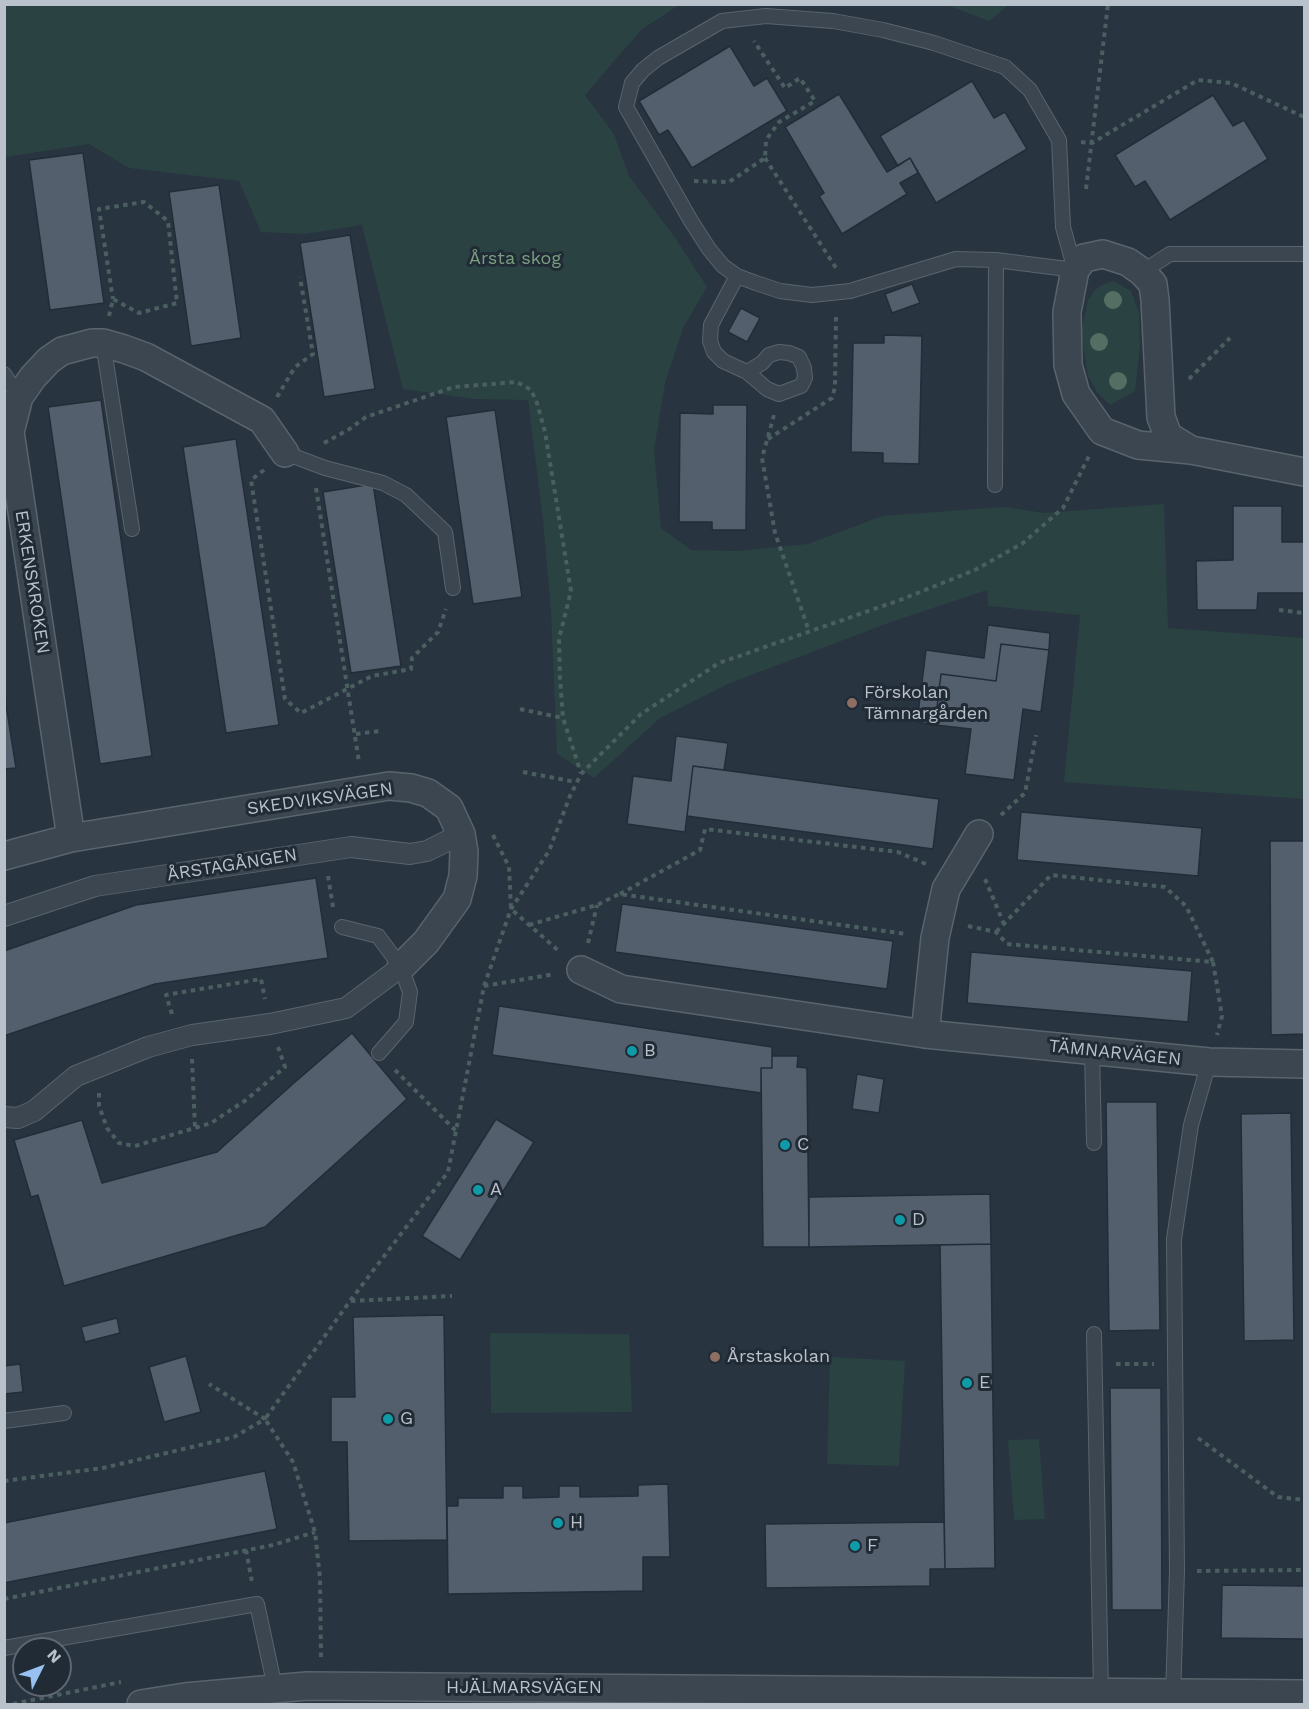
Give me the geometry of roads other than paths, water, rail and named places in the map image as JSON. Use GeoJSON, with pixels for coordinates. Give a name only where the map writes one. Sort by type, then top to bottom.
{"type":"FeatureCollection","features":[{"type":"Feature","properties":{"kind":"street"},"geometry":{"type":"LineString","coordinates":[[1191,450],[1168,436],[1161,417],[1153,284],[1128,262],[1103,254],[1084,258],[1075,270],[1067,312],[1068,365],[1076,394],[1089,416],[1102,431],[1138,445],[1191,450],[1305,472]]}},
{"type":"Feature","properties":{"kind":"street","name":"ERKENSKROKEN"},"geometry":{"type":"LineString","coordinates":[[71,838],[10,432],[19,397],[33,376],[62,351],[92,343],[102,344],[146,357],[262,420],[285,453]]}},
{"type":"Feature","properties":{"kind":"street","name":"SKEDVIKSVÄGEN"},"geometry":{"type":"LineString","coordinates":[[4,856],[71,838],[389,786],[411,788],[429,793],[449,808],[461,834],[464,852],[464,876],[457,899],[426,942],[401,967],[346,1008],[270,1024],[186,1036],[148,1047],[76,1076],[34,1111],[18,1118],[4,1117]]}},
{"type":"Feature","properties":{"kind":"street","name":"ÅRSTAGÅNGEN"},"geometry":{"type":"LineString","coordinates":[[4,916],[95,886],[351,847],[410,854],[427,851],[461,834]]}},
{"type":"Feature","properties":{"kind":"street"},"geometry":{"type":"LineString","coordinates":[[925,1034],[935,938],[946,889],[979,834]]}},
{"type":"Feature","properties":{"kind":"street","name":"TÄMNARVÄGEN"},"geometry":{"type":"LineString","coordinates":[[581,970],[621,989],[925,1034],[1209,1062],[1305,1064]]}},
{"type":"Feature","properties":{"kind":"street","name":"HJÄLMARSVÄGEN"},"geometry":{"type":"LineString","coordinates":[[141,1704],[185,1697],[275,1696],[307,1686],[1173,1699],[1305,1694]]}},
{"type":"Feature","properties":{"kind":"lane"},"geometry":{"type":"LineString","coordinates":[[766,16],[833,21],[883,30],[934,43],[1005,67],[1030,90],[1059,140],[1064,227],[1075,270],[996,260],[956,259],[850,291],[812,295],[780,291],[737,276],[723,266],[709,249],[626,107],[632,82],[642,70],[658,58],[722,21],[766,16]]}},
{"type":"Feature","properties":{"kind":"lane"},"geometry":{"type":"LineString","coordinates":[[1142,272],[1170,254],[1305,254]]}},
{"type":"Feature","properties":{"kind":"lane"},"geometry":{"type":"LineString","coordinates":[[995,485],[996,260]]}},
{"type":"Feature","properties":{"kind":"lane"},"geometry":{"type":"LineString","coordinates":[[737,276],[711,325],[710,341],[714,352],[723,361],[747,372],[767,389],[779,394],[801,386],[805,378],[799,357],[789,353],[779,352],[769,355],[762,363],[747,372]]}},
{"type":"Feature","properties":{"kind":"lane"},"geometry":{"type":"LineString","coordinates":[[102,344],[132,529]]}},
{"type":"Feature","properties":{"kind":"lane"},"geometry":{"type":"LineString","coordinates":[[4,374],[19,397]]}},
{"type":"Feature","properties":{"kind":"lane"},"geometry":{"type":"LineString","coordinates":[[285,453],[325,468],[383,483],[406,495],[445,532],[453,588]]}},
{"type":"Feature","properties":{"kind":"lane"},"geometry":{"type":"LineString","coordinates":[[342,927],[378,936],[401,967],[410,992],[406,1022],[379,1053]]}},
{"type":"Feature","properties":{"kind":"lane"},"geometry":{"type":"LineString","coordinates":[[1092,1050],[1094,1143]]}},
{"type":"Feature","properties":{"kind":"lane"},"geometry":{"type":"LineString","coordinates":[[1173,1699],[1177,1571],[1174,1239],[1191,1125],[1209,1062]]}},
{"type":"Feature","properties":{"kind":"lane"},"geometry":{"type":"LineString","coordinates":[[1094,1334],[1101,1698]]}},
{"type":"Feature","properties":{"kind":"lane"},"geometry":{"type":"LineString","coordinates":[[4,1421],[64,1413]]}},
{"type":"Feature","properties":{"kind":"lane"},"geometry":{"type":"LineString","coordinates":[[4,1648],[257,1604],[275,1696]]}},
{"type":"Feature","properties":{"kind":"place","name":"Förskolan Tämnargården"},"geometry":{"type":"Point","coordinates":[852,703]}},
{"type":"Feature","properties":{"kind":"place","name":"B"},"geometry":{"type":"Point","coordinates":[632,1051]}},
{"type":"Feature","properties":{"kind":"place","name":"C"},"geometry":{"type":"Point","coordinates":[785,1145]}},
{"type":"Feature","properties":{"kind":"place","name":"A"},"geometry":{"type":"Point","coordinates":[478,1190]}},
{"type":"Feature","properties":{"kind":"place","name":"D"},"geometry":{"type":"Point","coordinates":[900,1220]}},
{"type":"Feature","properties":{"kind":"place","name":"Årstaskolan"},"geometry":{"type":"Point","coordinates":[715,1357]}},
{"type":"Feature","properties":{"kind":"place","name":"E"},"geometry":{"type":"Point","coordinates":[967,1383]}},
{"type":"Feature","properties":{"kind":"place","name":"G"},"geometry":{"type":"Point","coordinates":[388,1419]}},
{"type":"Feature","properties":{"kind":"place","name":"H"},"geometry":{"type":"Point","coordinates":[558,1523]}},
{"type":"Feature","properties":{"kind":"place","name":"F"},"geometry":{"type":"Point","coordinates":[855,1546]}},
{"type":"Feature","properties":{"kind":"park label","name":"Årsta skog"},"geometry":{"type":"Point","coordinates":[515,259]}}]}
